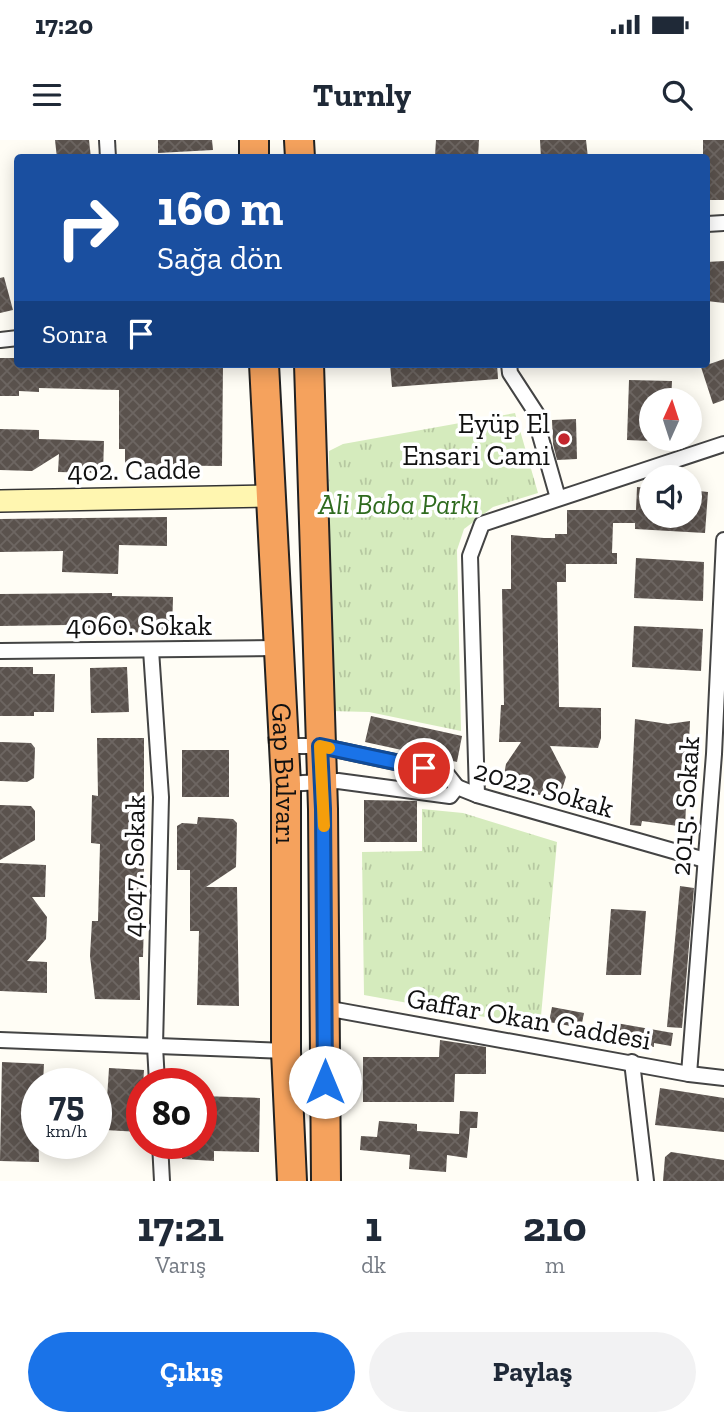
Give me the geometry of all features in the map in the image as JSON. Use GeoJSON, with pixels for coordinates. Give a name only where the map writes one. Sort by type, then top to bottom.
{"type":"FeatureCollection","features":[{"type":"Feature","properties":{"kind":"highway","name":"Gap Bulvarı"},"geometry":{"type":"LineString","coordinates":[[264,368],[268,496],[286,783],[286,1051],[292,1181]]}},
{"type":"Feature","properties":{"kind":"highway","name":"Gap Bulvarı"},"geometry":{"type":"LineString","coordinates":[[309,368],[321,782],[326,1181]]}},
{"type":"Feature","properties":{"kind":"street"},"geometry":{"type":"LineString","coordinates":[[509,368],[538,416],[540,435],[558,498]]}},
{"type":"Feature","properties":{"kind":"street"},"geometry":{"type":"LineString","coordinates":[[477,795],[470,556],[482,524],[724,444]]}},
{"type":"Feature","properties":{"kind":"street","name":"402. Cadde"},"geometry":{"type":"LineString","coordinates":[[0,501],[268,496]]}},
{"type":"Feature","properties":{"kind":"street","name":"2015. Sokak"},"geometry":{"type":"LineString","coordinates":[[689,1074],[724,540]]}},
{"type":"Feature","properties":{"kind":"street","name":"4060. Sokak"},"geometry":{"type":"LineString","coordinates":[[0,651],[279,648]]}},
{"type":"Feature","properties":{"kind":"street","name":"4047. Sokak"},"geometry":{"type":"LineString","coordinates":[[151,650],[162,797],[156,1068]]}},
{"type":"Feature","properties":{"kind":"street"},"geometry":{"type":"LineString","coordinates":[[284,746],[320,746],[446,773],[457,787]]}},
{"type":"Feature","properties":{"kind":"street","name":"2022. Sokak"},"geometry":{"type":"LineString","coordinates":[[286,783],[321,782],[450,796],[457,787],[705,860]]}},
{"type":"Feature","properties":{"kind":"street","name":"Gaffar Okan Caddesi"},"geometry":{"type":"LineString","coordinates":[[325,1008],[689,1074],[724,1078]]}},
{"type":"Feature","properties":{"kind":"street"},"geometry":{"type":"LineString","coordinates":[[0,1040],[286,1051]]}},
{"type":"Feature","properties":{"kind":"street"},"geometry":{"type":"LineString","coordinates":[[632,1062],[646,1181]]}},
{"type":"Feature","properties":{"kind":"street"},"geometry":{"type":"LineString","coordinates":[[161,1159],[162,1181]]}},
{"type":"Feature","properties":{"kind":"green space","name":"Ali Baba Parkı"},"geometry":{"type":"Polygon","coordinates":[[[515,413],[538,493],[493,507],[464,529],[457,550],[461,731],[369,712],[330,711],[329,451],[343,444],[515,413]]]}},
{"type":"Feature","properties":{"kind":"green space"},"geometry":{"type":"Polygon","coordinates":[[[422,809],[463,813],[557,842],[540,1027],[364,995],[362,852],[422,851],[422,809]]]}},
{"type":"Feature","properties":{"kind":"building"},"geometry":{"type":"Polygon","coordinates":[[[55,140],[89,140],[91,154],[57,154],[55,140]]]}},
{"type":"Feature","properties":{"kind":"building"},"geometry":{"type":"Polygon","coordinates":[[[158,140],[212,140],[213,150],[158,153],[158,140]]]}},
{"type":"Feature","properties":{"kind":"building"},"geometry":{"type":"Polygon","coordinates":[[[436,140],[479,140],[478,154],[435,154],[436,140]]]}},
{"type":"Feature","properties":{"kind":"building"},"geometry":{"type":"Polygon","coordinates":[[[540,140],[586,140],[588,154],[541,154],[540,140]]]}},
{"type":"Feature","properties":{"kind":"building"},"geometry":{"type":"Polygon","coordinates":[[[703,140],[724,140],[724,200],[710,200],[710,154],[703,154],[703,140]]]}},
{"type":"Feature","properties":{"kind":"building"},"geometry":{"type":"Polygon","coordinates":[[[724,261],[724,303],[710,301],[710,262],[724,261]]]}},
{"type":"Feature","properties":{"kind":"building"},"geometry":{"type":"Polygon","coordinates":[[[4,277],[13,310],[0,313],[0,278],[4,277]]]}},
{"type":"Feature","properties":{"kind":"building"},"geometry":{"type":"Polygon","coordinates":[[[0,358],[14,358],[14,368],[223,368],[222,466],[125,465],[125,449],[119,449],[119,390],[39,388],[39,392],[19,391],[19,396],[0,396],[0,358]]]}},
{"type":"Feature","properties":{"kind":"building"},"geometry":{"type":"Polygon","coordinates":[[[724,359],[724,400],[713,404],[701,368],[710,368],[710,364],[724,359]]]}},
{"type":"Feature","properties":{"kind":"building"},"geometry":{"type":"Polygon","coordinates":[[[390,368],[497,368],[498,379],[392,387],[390,368]]]}},
{"type":"Feature","properties":{"kind":"building"},"geometry":{"type":"Polygon","coordinates":[[[629,380],[672,381],[672,388],[639,388],[639,440],[627,440],[629,380]]]}},
{"type":"Feature","properties":{"kind":"building","name":"Eyüp El Ensari Cami"},"geometry":{"type":"Polygon","coordinates":[[[576,419],[577,459],[557,460],[552,420],[576,419]]]}},
{"type":"Feature","properties":{"kind":"building"},"geometry":{"type":"Polygon","coordinates":[[[0,429],[39,430],[39,439],[104,441],[103,473],[58,472],[59,454],[32,471],[0,470],[0,429]]]}},
{"type":"Feature","properties":{"kind":"building"},"geometry":{"type":"Polygon","coordinates":[[[639,487],[639,528],[702,528],[702,491],[708,492],[705,533],[635,529],[635,523],[613,523],[612,553],[617,553],[617,564],[566,564],[566,582],[557,582],[559,707],[601,708],[601,738],[598,748],[550,746],[566,777],[560,796],[554,798],[508,788],[503,780],[506,764],[521,742],[499,742],[501,705],[504,705],[502,589],[511,589],[511,535],[555,538],[555,534],[567,534],[567,510],[636,510],[639,487]]]}},
{"type":"Feature","properties":{"kind":"building"},"geometry":{"type":"Polygon","coordinates":[[[167,517],[167,546],[119,545],[118,574],[62,572],[63,551],[0,552],[0,519],[167,517]]]}},
{"type":"Feature","properties":{"kind":"building"},"geometry":{"type":"Polygon","coordinates":[[[636,558],[704,562],[703,601],[634,598],[636,558]]]}},
{"type":"Feature","properties":{"kind":"building"},"geometry":{"type":"Polygon","coordinates":[[[112,593],[112,596],[173,597],[172,634],[129,632],[129,628],[68,628],[68,625],[0,626],[0,594],[112,593]]]}},
{"type":"Feature","properties":{"kind":"building"},"geometry":{"type":"Polygon","coordinates":[[[634,626],[703,629],[701,671],[632,667],[634,626]]]}},
{"type":"Feature","properties":{"kind":"building"},"geometry":{"type":"Polygon","coordinates":[[[0,667],[33,667],[33,674],[55,674],[54,712],[34,712],[34,716],[0,716],[0,667]]]}},
{"type":"Feature","properties":{"kind":"building"},"geometry":{"type":"Polygon","coordinates":[[[127,667],[129,712],[91,713],[90,668],[127,667]]]}},
{"type":"Feature","properties":{"kind":"building"},"geometry":{"type":"Polygon","coordinates":[[[371,716],[462,736],[457,762],[365,742],[371,716]]]}},
{"type":"Feature","properties":{"kind":"building"},"geometry":{"type":"Polygon","coordinates":[[[635,719],[668,724],[690,721],[685,827],[642,821],[641,826],[630,825],[635,719]]]}},
{"type":"Feature","properties":{"kind":"building"},"geometry":{"type":"Polygon","coordinates":[[[97,738],[144,738],[144,921],[143,957],[139,957],[140,1000],[95,999],[90,956],[92,921],[98,921],[100,844],[91,843],[92,795],[98,796],[97,738]]]}},
{"type":"Feature","properties":{"kind":"building"},"geometry":{"type":"Polygon","coordinates":[[[0,742],[31,743],[35,748],[34,778],[27,782],[0,781],[0,742]]]}},
{"type":"Feature","properties":{"kind":"building"},"geometry":{"type":"Polygon","coordinates":[[[182,750],[229,750],[229,797],[182,797],[182,750]]]}},
{"type":"Feature","properties":{"kind":"building"},"geometry":{"type":"Polygon","coordinates":[[[364,800],[417,801],[417,842],[364,842],[364,800]]]}},
{"type":"Feature","properties":{"kind":"building"},"geometry":{"type":"Polygon","coordinates":[[[0,805],[31,806],[35,811],[35,840],[0,860],[0,805]]]}},
{"type":"Feature","properties":{"kind":"building"},"geometry":{"type":"Polygon","coordinates":[[[198,817],[233,819],[237,823],[236,867],[206,887],[237,887],[239,1006],[197,1005],[199,931],[190,931],[190,870],[177,870],[177,826],[182,823],[197,824],[198,817]]]}},
{"type":"Feature","properties":{"kind":"building"},"geometry":{"type":"Polygon","coordinates":[[[0,863],[46,865],[45,897],[32,897],[47,917],[46,939],[27,961],[47,962],[47,993],[0,991],[0,863]]]}},
{"type":"Feature","properties":{"kind":"building"},"geometry":{"type":"Polygon","coordinates":[[[680,886],[694,888],[682,1028],[667,1027],[680,886]]]}},
{"type":"Feature","properties":{"kind":"building"},"geometry":{"type":"Polygon","coordinates":[[[611,909],[646,911],[641,975],[606,975],[611,909]]]}},
{"type":"Feature","properties":{"kind":"building"},"geometry":{"type":"Polygon","coordinates":[[[552,1007],[584,1013],[581,1028],[549,1022],[552,1007]]]}},
{"type":"Feature","properties":{"kind":"building"},"geometry":{"type":"Polygon","coordinates":[[[616,1023],[673,1033],[671,1046],[654,1043],[654,1047],[628,1043],[629,1037],[614,1035],[616,1023]]]}},
{"type":"Feature","properties":{"kind":"building"},"geometry":{"type":"Polygon","coordinates":[[[440,1040],[486,1047],[486,1074],[455,1074],[454,1102],[363,1102],[363,1057],[439,1057],[440,1040]]]}},
{"type":"Feature","properties":{"kind":"building"},"geometry":{"type":"Polygon","coordinates":[[[2,1062],[44,1064],[44,1068],[21,1068],[21,1159],[39,1159],[39,1162],[0,1161],[2,1062]]]}},
{"type":"Feature","properties":{"kind":"building"},"geometry":{"type":"Polygon","coordinates":[[[112,1068],[126,1069],[126,1131],[112,1130],[112,1068]]]}},
{"type":"Feature","properties":{"kind":"building"},"geometry":{"type":"Polygon","coordinates":[[[660,1088],[724,1098],[724,1132],[655,1125],[660,1088]]]}},
{"type":"Feature","properties":{"kind":"building"},"geometry":{"type":"Polygon","coordinates":[[[217,1097],[260,1098],[259,1152],[217,1151],[217,1097]]]}},
{"type":"Feature","properties":{"kind":"building"},"geometry":{"type":"Polygon","coordinates":[[[460,1111],[478,1112],[477,1128],[470,1128],[467,1158],[447,1155],[446,1172],[409,1169],[410,1155],[360,1150],[361,1136],[377,1137],[379,1121],[417,1124],[417,1131],[459,1134],[460,1111]]]}},
{"type":"Feature","properties":{"kind":"building"},"geometry":{"type":"Polygon","coordinates":[[[671,1152],[724,1160],[724,1181],[663,1181],[665,1157],[671,1152]]]}},
{"type":"Feature","properties":{"kind":"building"},"geometry":{"type":"Polygon","coordinates":[[[182,1159],[214,1159],[214,1161],[182,1159]]]}},
{"type":"Feature","properties":{"kind":"slow traffic"},"geometry":{"type":"LineString","coordinates":[[324,826],[320,746],[329,748]]}},
{"type":"Feature","properties":{"kind":"place","name":"Eyüp El Ensari Cami"},"geometry":{"type":"Point","coordinates":[564,439]}},
{"type":"Feature","properties":{"kind":"route"},"geometry":{"type":"LineString","coordinates":[[325,1082],[320,746],[424,768]]}}]}
